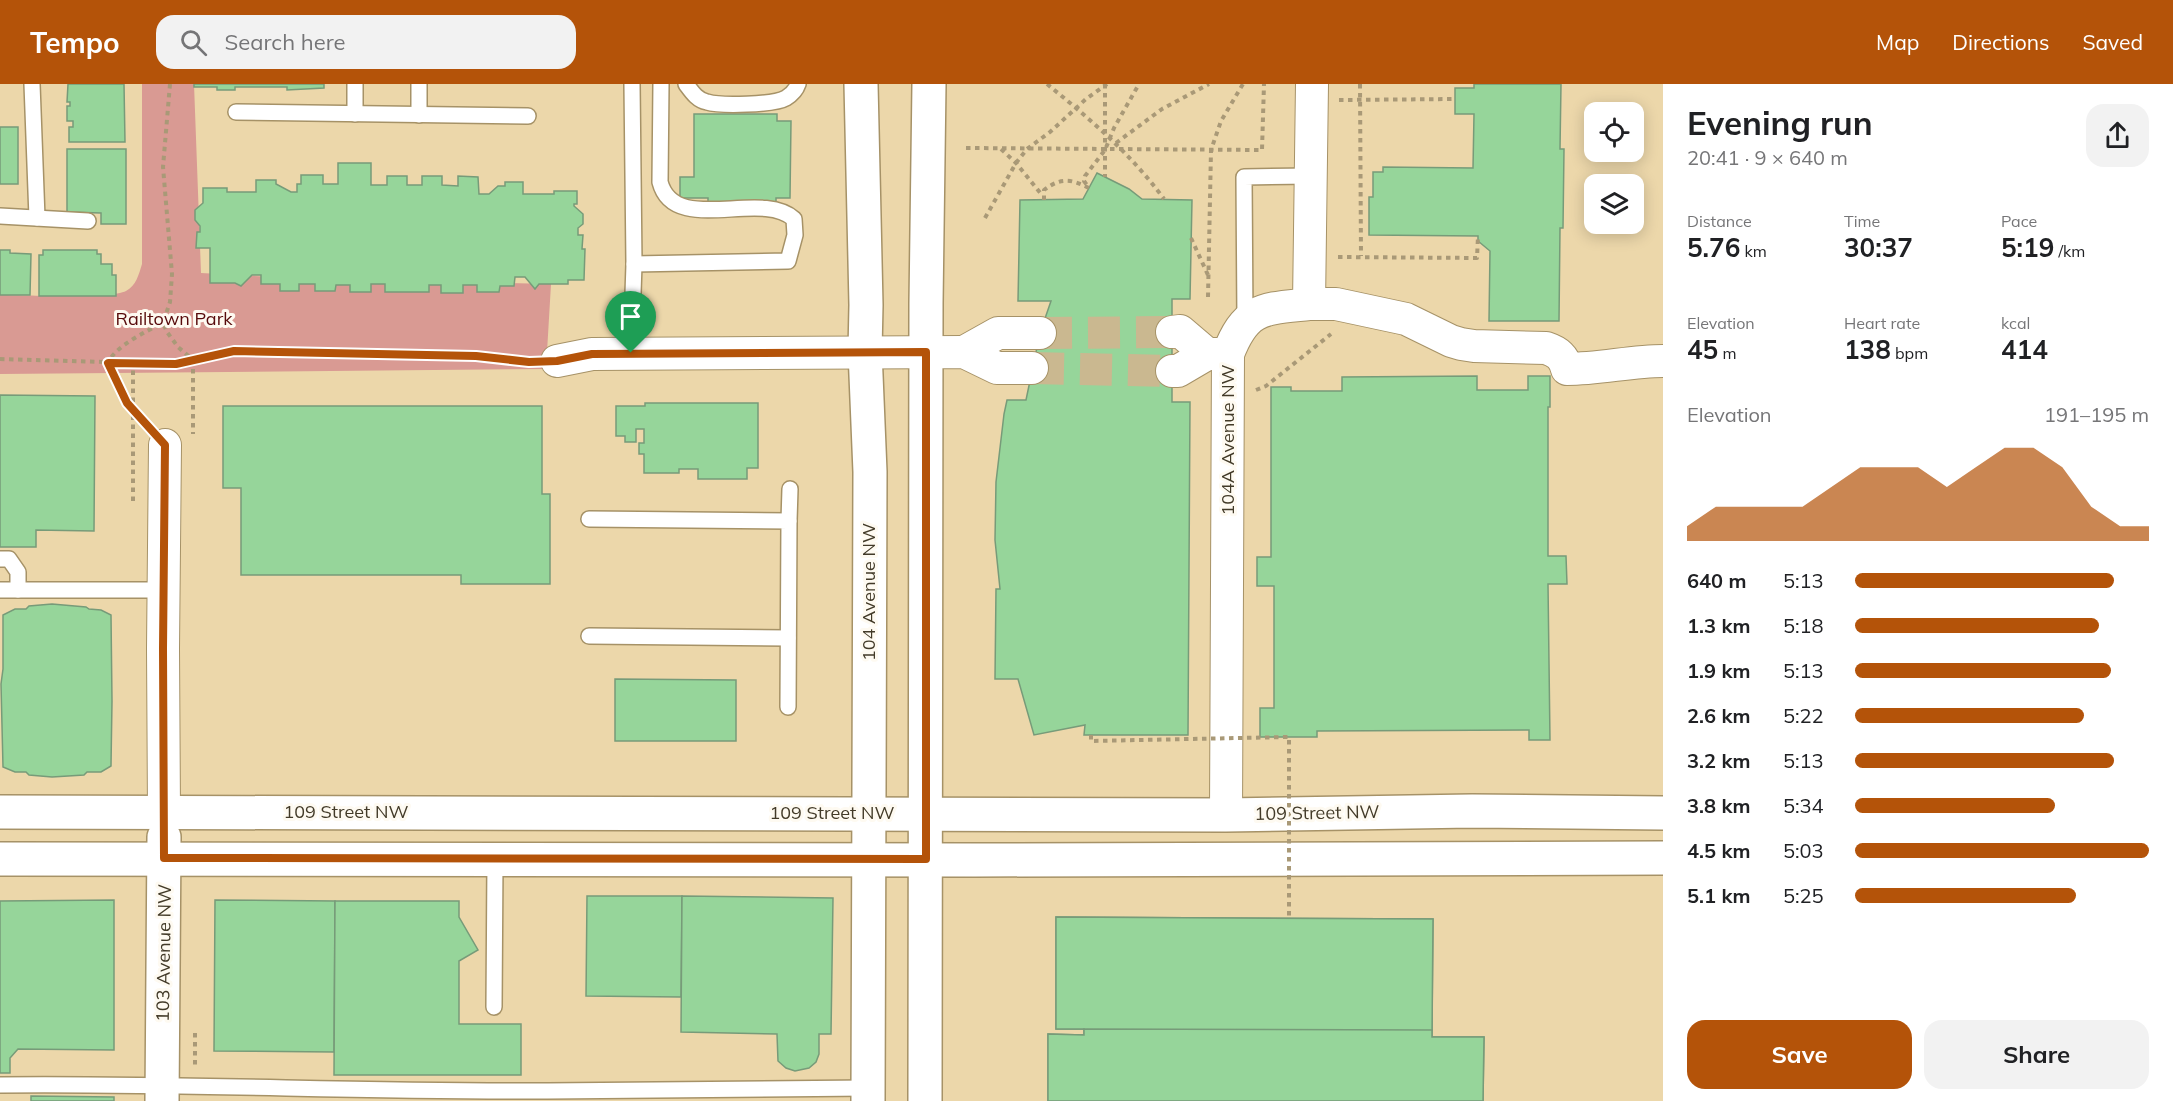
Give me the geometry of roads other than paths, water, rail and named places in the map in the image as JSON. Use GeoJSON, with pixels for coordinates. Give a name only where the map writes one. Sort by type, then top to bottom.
{"type":"FeatureCollection","features":[{"type":"Feature","properties":{"kind":"main road","name":"104 Avenue NW"},"geometry":{"type":"LineString","coordinates":[[861,84],[865,351],[870,472],[868,1095]]}},
{"type":"Feature","properties":{"kind":"main road"},"geometry":{"type":"LineString","coordinates":[[925,1101],[926,352],[929,84]]}},
{"type":"Feature","properties":{"kind":"main road","name":"109 Street NW"},"geometry":{"type":"LineString","coordinates":[[0,812],[1226,814],[1472,811],[1663,813]]}},
{"type":"Feature","properties":{"kind":"main road","name":"103 Avenue NW"},"geometry":{"type":"LineString","coordinates":[[162,1093],[164,812]]}},
{"type":"Feature","properties":{"kind":"main road"},"geometry":{"type":"LineString","coordinates":[[0,859],[1663,858]]}},
{"type":"Feature","properties":{"kind":"street"},"geometry":{"type":"LineString","coordinates":[[1309,304],[1311,176],[1323,92]]}},
{"type":"Feature","properties":{"kind":"street"},"geometry":{"type":"LineString","coordinates":[[1245,322],[1254,314],[1265,310],[1309,304],[1336,304],[1406,319],[1461,344],[1546,348],[1557,352],[1564,360],[1567,369],[1591,369],[1641,361],[1663,361]]}},
{"type":"Feature","properties":{"kind":"street","name":"104A Avenue NW"},"geometry":{"type":"LineString","coordinates":[[1226,814],[1218,354],[1245,322]]}},
{"type":"Feature","properties":{"kind":"street"},"geometry":{"type":"LineString","coordinates":[[1172,332],[1180,331],[1218,354]]}},
{"type":"Feature","properties":{"kind":"street"},"geometry":{"type":"LineString","coordinates":[[964,352],[998,333],[1040,333]]}},
{"type":"Feature","properties":{"kind":"street"},"geometry":{"type":"LineString","coordinates":[[557,361],[592,354],[631,353],[964,352],[997,368],[1032,368]]}},
{"type":"Feature","properties":{"kind":"street"},"geometry":{"type":"LineString","coordinates":[[1172,371],[1178,371],[1218,354]]}},
{"type":"Feature","properties":{"kind":"street","name":"103 Avenue NW"},"geometry":{"type":"LineString","coordinates":[[164,812],[165,445]]}},
{"type":"Feature","properties":{"kind":"lane"},"geometry":{"type":"LineString","coordinates":[[32,84],[37,218]]}},
{"type":"Feature","properties":{"kind":"lane"},"geometry":{"type":"LineString","coordinates":[[355,84],[355,114]]}},
{"type":"Feature","properties":{"kind":"lane"},"geometry":{"type":"LineString","coordinates":[[419,84],[419,115]]}},
{"type":"Feature","properties":{"kind":"lane"},"geometry":{"type":"LineString","coordinates":[[631,353],[634,264],[632,84]]}},
{"type":"Feature","properties":{"kind":"lane"},"geometry":{"type":"LineString","coordinates":[[634,264],[788,261],[795,235],[794,219],[786,212],[772,209],[693,208],[679,206],[670,201],[663,193],[660,182],[661,84]]}},
{"type":"Feature","properties":{"kind":"lane"},"geometry":{"type":"LineString","coordinates":[[686,84],[694,95],[707,102],[736,104],[768,103],[788,98],[798,84]]}},
{"type":"Feature","properties":{"kind":"lane"},"geometry":{"type":"LineString","coordinates":[[236,112],[528,116]]}},
{"type":"Feature","properties":{"kind":"lane"},"geometry":{"type":"LineString","coordinates":[[1245,322],[1244,177],[1311,176]]}},
{"type":"Feature","properties":{"kind":"lane"},"geometry":{"type":"LineString","coordinates":[[0,216],[88,221]]}},
{"type":"Feature","properties":{"kind":"lane"},"geometry":{"type":"LineString","coordinates":[[788,707],[790,489]]}},
{"type":"Feature","properties":{"kind":"lane"},"geometry":{"type":"LineString","coordinates":[[589,519],[789,521]]}},
{"type":"Feature","properties":{"kind":"lane"},"geometry":{"type":"LineString","coordinates":[[0,559],[9,559],[18,572],[18,590]]}},
{"type":"Feature","properties":{"kind":"lane"},"geometry":{"type":"LineString","coordinates":[[0,590],[163,590]]}},
{"type":"Feature","properties":{"kind":"lane"},"geometry":{"type":"LineString","coordinates":[[589,636],[788,638]]}},
{"type":"Feature","properties":{"kind":"lane"},"geometry":{"type":"LineString","coordinates":[[494,1007],[495,860]]}},
{"type":"Feature","properties":{"kind":"lane"},"geometry":{"type":"LineString","coordinates":[[0,1085],[162,1093],[545,1096],[868,1095]]}},
{"type":"Feature","properties":{"kind":"tunnel"},"geometry":{"type":"LineString","coordinates":[[1040,333],[1172,332]]}},
{"type":"Feature","properties":{"kind":"tunnel"},"geometry":{"type":"LineString","coordinates":[[1032,368],[1172,371]]}},
{"type":"Feature","properties":{"kind":"park label","name":"Railtown Park"},"geometry":{"type":"Point","coordinates":[174,319]}}]}
